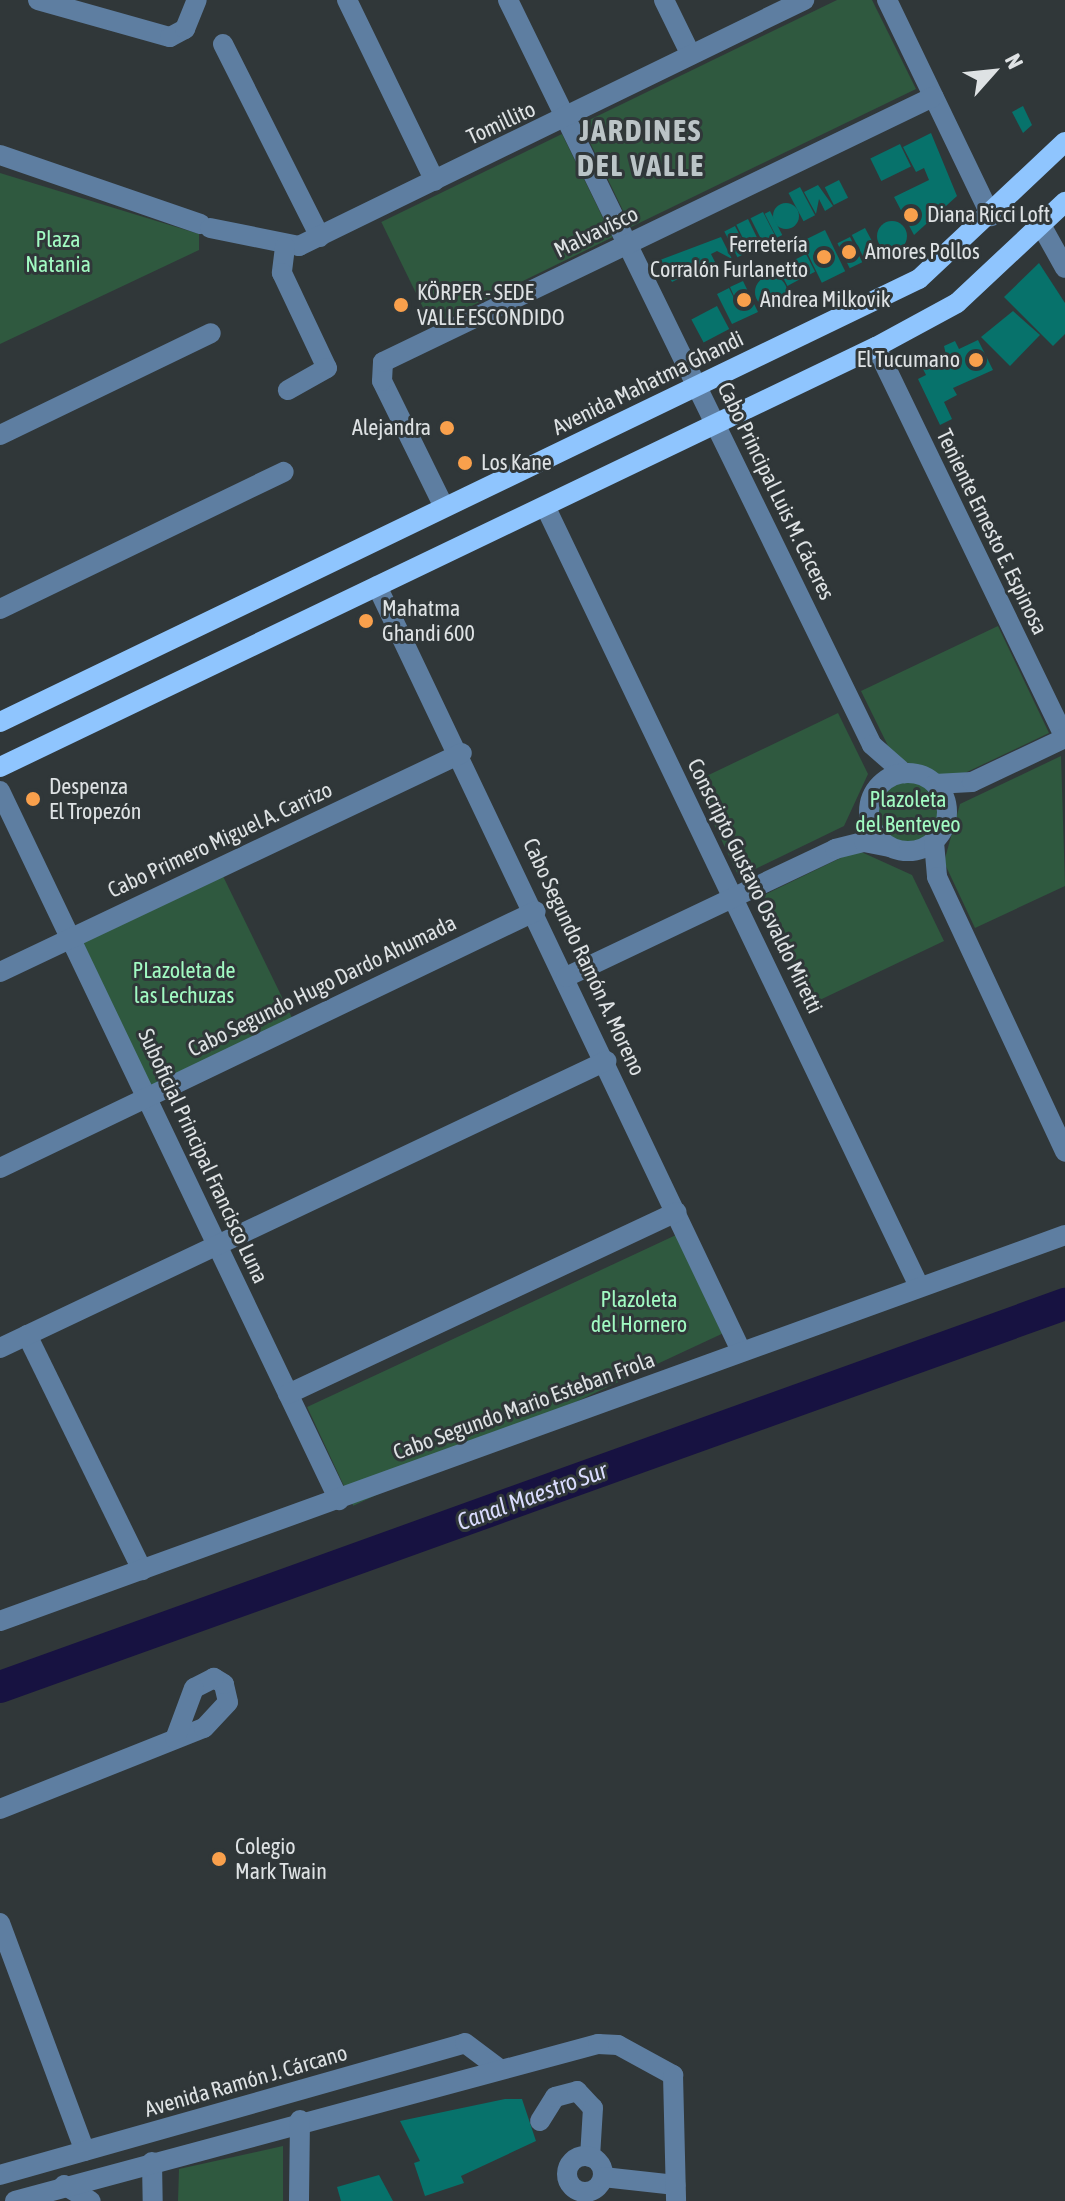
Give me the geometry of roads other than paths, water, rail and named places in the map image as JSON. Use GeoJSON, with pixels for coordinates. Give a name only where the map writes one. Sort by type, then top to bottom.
{"type":"FeatureCollection","features":[{"type":"Feature","properties":{"kind":"main road","name":"Avenida Mahatma Ghandi"},"geometry":{"type":"LineString","coordinates":[[0,722],[929,273],[1065,142]]}},
{"type":"Feature","properties":{"kind":"main road"},"geometry":{"type":"LineString","coordinates":[[0,767],[546,508],[876,347],[957,303],[1065,202]]}},
{"type":"Feature","properties":{"kind":"street"},"geometry":{"type":"LineString","coordinates":[[38,0],[170,37],[185,29],[197,0]]}},
{"type":"Feature","properties":{"kind":"street"},"geometry":{"type":"LineString","coordinates":[[347,0],[435,181]]}},
{"type":"Feature","properties":{"kind":"street","name":"Cabo Principal Luis M. Cáceres"},"geometry":{"type":"LineString","coordinates":[[508,0],[699,385],[872,745],[904,773]]}},
{"type":"Feature","properties":{"kind":"street"},"geometry":{"type":"LineString","coordinates":[[664,0],[691,55]]}},
{"type":"Feature","properties":{"kind":"street","name":"Tomillito"},"geometry":{"type":"LineString","coordinates":[[285,247],[320,237],[804,0]]}},
{"type":"Feature","properties":{"kind":"street"},"geometry":{"type":"LineString","coordinates":[[887,0],[991,216]]}},
{"type":"Feature","properties":{"kind":"street"},"geometry":{"type":"LineString","coordinates":[[223,44],[320,237]]}},
{"type":"Feature","properties":{"kind":"street","name":"Malvavisco"},"geometry":{"type":"LineString","coordinates":[[444,507],[382,381],[383,362],[933,97]]}},
{"type":"Feature","properties":{"kind":"street"},"geometry":{"type":"LineString","coordinates":[[0,155],[205,226],[285,247],[282,273],[327,368],[288,390]]}},
{"type":"Feature","properties":{"kind":"street"},"geometry":{"type":"LineString","coordinates":[[1041,225],[1065,268]]}},
{"type":"Feature","properties":{"kind":"street"},"geometry":{"type":"LineString","coordinates":[[0,435],[211,333]]}},
{"type":"Feature","properties":{"kind":"street","name":"Teniente Ernesto E. Espinosa"},"geometry":{"type":"LineString","coordinates":[[876,347],[1065,738]]}},
{"type":"Feature","properties":{"kind":"street"},"geometry":{"type":"LineString","coordinates":[[0,609],[284,472]]}},
{"type":"Feature","properties":{"kind":"street","name":"Conscripto Gustavo Osvaldo Miretti"},"geometry":{"type":"LineString","coordinates":[[546,508],[919,1286]]}},
{"type":"Feature","properties":{"kind":"street","name":"Cabo Segundo Ramón A. Moreno"},"geometry":{"type":"LineString","coordinates":[[377,586],[462,753],[741,1351]]}},
{"type":"Feature","properties":{"kind":"street"},"geometry":{"type":"LineString","coordinates":[[835,849],[872,799],[904,773],[935,784],[972,782],[1065,738]]}},
{"type":"Feature","properties":{"kind":"street","name":"Cabo Principal Luis M. Cáceres"},"geometry":{"type":"LineString","coordinates":[[872,745],[872,799]]}},
{"type":"Feature","properties":{"kind":"street","name":"Cabo Primero Miguel A. Carrizo"},"geometry":{"type":"LineString","coordinates":[[0,972],[462,753]]}},
{"type":"Feature","properties":{"kind":"street"},"geometry":{"type":"LineString","coordinates":[[972,782],[947,814],[934,842],[937,877],[1065,1152]]}},
{"type":"Feature","properties":{"kind":"street"},"geometry":{"type":"LineString","coordinates":[[935,784],[947,814]]}},
{"type":"Feature","properties":{"kind":"street","name":"Suboficial Principal Francisco Luna"},"geometry":{"type":"LineString","coordinates":[[0,791],[73,936],[339,1500]]}},
{"type":"Feature","properties":{"kind":"street"},"geometry":{"type":"LineString","coordinates":[[872,799],[873,830],[894,849],[937,877]]}},
{"type":"Feature","properties":{"kind":"street"},"geometry":{"type":"LineString","coordinates":[[566,977],[835,849],[864,842],[894,849],[934,842]]}},
{"type":"Feature","properties":{"kind":"street","name":"Cabo Segundo Hugo Dardo Ahumada"},"geometry":{"type":"LineString","coordinates":[[0,1168],[536,911]]}},
{"type":"Feature","properties":{"kind":"street"},"geometry":{"type":"LineString","coordinates":[[0,1348],[606,1061]]}},
{"type":"Feature","properties":{"kind":"street"},"geometry":{"type":"LineString","coordinates":[[288,1394],[676,1212]]}},
{"type":"Feature","properties":{"kind":"street","name":"Cabo Segundo Mario Esteban Frola"},"geometry":{"type":"LineString","coordinates":[[0,1621],[1065,1235]]}},
{"type":"Feature","properties":{"kind":"street"},"geometry":{"type":"LineString","coordinates":[[27,1335],[142,1570]]}},
{"type":"Feature","properties":{"kind":"street"},"geometry":{"type":"LineString","coordinates":[[0,1809],[175,1739]]}},
{"type":"Feature","properties":{"kind":"street"},"geometry":{"type":"LineString","coordinates":[[0,1923],[85,2151]]}},
{"type":"Feature","properties":{"kind":"street","name":"Avenida Ramón J. Cárcano"},"geometry":{"type":"LineString","coordinates":[[0,2175],[465,2043],[497,2067]]}},
{"type":"Feature","properties":{"kind":"street"},"geometry":{"type":"LineString","coordinates":[[15,2201],[300,2120],[497,2067],[598,2044],[661,2064],[676,2090],[676,2193],[603,2177],[590,2157],[593,2108],[577,2091],[555,2097],[540,2121]]}},
{"type":"Feature","properties":{"kind":"street"},"geometry":{"type":"LineString","coordinates":[[299,2201],[300,2120]]}},
{"type":"Feature","properties":{"kind":"street"},"geometry":{"type":"LineString","coordinates":[[590,2157],[567,2168],[569,2195],[592,2192],[603,2177]]}},
{"type":"Feature","properties":{"kind":"street"},"geometry":{"type":"LineString","coordinates":[[152,2162],[153,2201]]}},
{"type":"Feature","properties":{"kind":"street"},"geometry":{"type":"LineString","coordinates":[[64,2185],[91,2201]]}},
{"type":"Feature","properties":{"kind":"waterway","name":"Canal Maestro Sur"},"geometry":{"type":"LineString","coordinates":[[0,1687],[1065,1304]]}},
{"type":"Feature","properties":{"kind":"place","name":"Diana Ricci Loft"},"geometry":{"type":"Point","coordinates":[911,215]}},
{"type":"Feature","properties":{"kind":"place","name":"Amores Pollos"},"geometry":{"type":"Point","coordinates":[849,252]}},
{"type":"Feature","properties":{"kind":"place","name":"Ferretería Corralón Furlanetto"},"geometry":{"type":"Point","coordinates":[824,257]}},
{"type":"Feature","properties":{"kind":"place","name":"Andrea Milkovik"},"geometry":{"type":"Point","coordinates":[744,300]}},
{"type":"Feature","properties":{"kind":"place","name":"KÖRPER - SEDE VALLE ESCONDIDO"},"geometry":{"type":"Point","coordinates":[401,305]}},
{"type":"Feature","properties":{"kind":"place","name":"El Tucumano"},"geometry":{"type":"Point","coordinates":[976,360]}},
{"type":"Feature","properties":{"kind":"place","name":"Alejandra"},"geometry":{"type":"Point","coordinates":[447,428]}},
{"type":"Feature","properties":{"kind":"place","name":"Los Kane"},"geometry":{"type":"Point","coordinates":[465,463]}},
{"type":"Feature","properties":{"kind":"place","name":"Mahatma Ghandi 600"},"geometry":{"type":"Point","coordinates":[366,621]}},
{"type":"Feature","properties":{"kind":"place","name":"Despenza El Tropezón"},"geometry":{"type":"Point","coordinates":[33,799]}},
{"type":"Feature","properties":{"kind":"place","name":"Colegio Mark Twain"},"geometry":{"type":"Point","coordinates":[219,1859]}},
{"type":"Feature","properties":{"kind":"district","name":"JARDINES DEL VALLE"},"geometry":{"type":"Point","coordinates":[641,147]}},
{"type":"Feature","properties":{"kind":"park label","name":"Plaza Natania"},"geometry":{"type":"Point","coordinates":[58,252]}},
{"type":"Feature","properties":{"kind":"park label","name":"Plazoleta del Benteveo"},"geometry":{"type":"Point","coordinates":[908,812]}},
{"type":"Feature","properties":{"kind":"park label","name":"PLazoleta de las Lechuzas"},"geometry":{"type":"Point","coordinates":[184,982]}},
{"type":"Feature","properties":{"kind":"park label","name":"Plazoleta del Hornero"},"geometry":{"type":"Point","coordinates":[639,1312]}}]}
